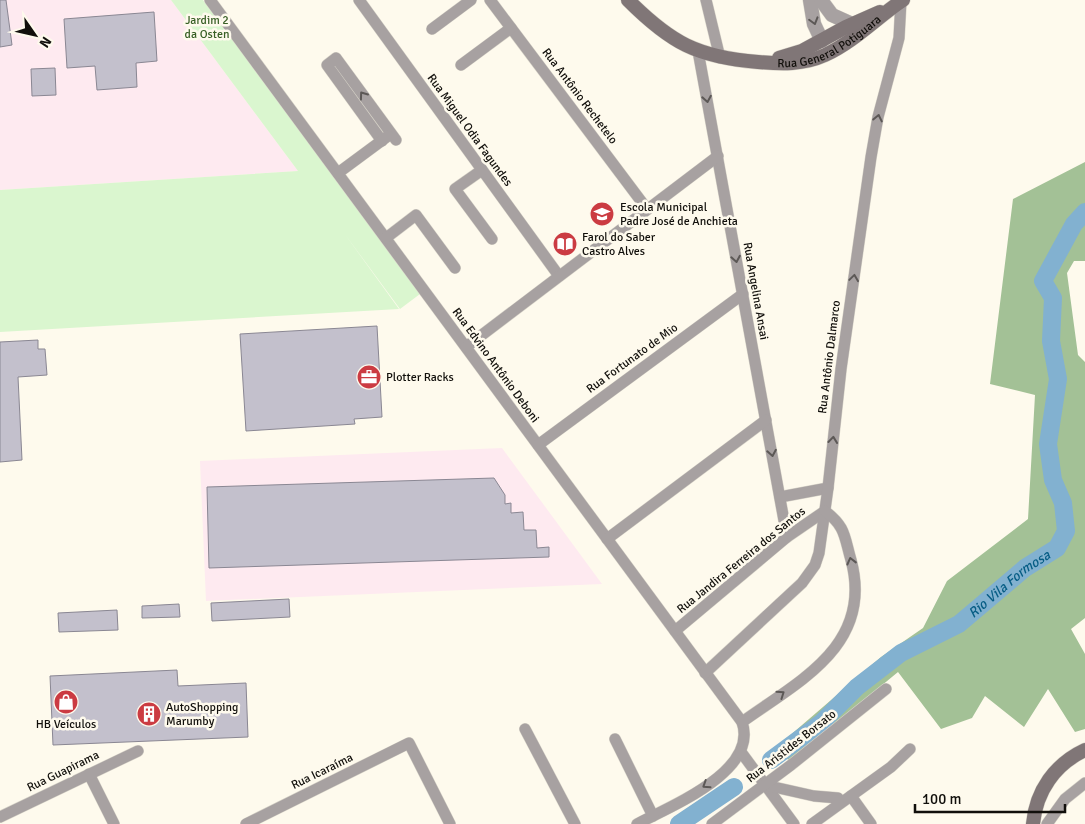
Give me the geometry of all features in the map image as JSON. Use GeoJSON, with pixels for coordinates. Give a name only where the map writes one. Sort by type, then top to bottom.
{"type":"FeatureCollection","features":[{"type":"Feature","properties":{"kind":"main road","name":"Rua General Potiguara"},"geometry":{"type":"LineString","coordinates":[[628,0],[674,40],[698,51],[720,58],[785,64],[812,60],[836,50],[900,2]]}},
{"type":"Feature","properties":{"kind":"main road","name":"Rua General Potiguara"},"geometry":{"type":"LineString","coordinates":[[755,62],[794,54],[900,2]]}},
{"type":"Feature","properties":{"kind":"main road"},"geometry":{"type":"LineString","coordinates":[[822,41],[851,40]]}},
{"type":"Feature","properties":{"kind":"main road"},"geometry":{"type":"LineString","coordinates":[[1033,824],[1035,809],[1040,796],[1053,773],[1073,756],[1085,750]]}},
{"type":"Feature","properties":{"kind":"street","name":"Rua Edvino Antônio Deboni"},"geometry":{"type":"LineString","coordinates":[[210,0],[742,722]]}},
{"type":"Feature","properties":{"kind":"street","name":"Rua Miguel Odia Fagundes"},"geometry":{"type":"LineString","coordinates":[[359,0],[559,276]]}},
{"type":"Feature","properties":{"kind":"street"},"geometry":{"type":"LineString","coordinates":[[432,29],[470,0]]}},
{"type":"Feature","properties":{"kind":"street","name":"Rua Antônio Rechetelo"},"geometry":{"type":"LineString","coordinates":[[490,0],[647,209]]}},
{"type":"Feature","properties":{"kind":"street"},"geometry":{"type":"LineString","coordinates":[[706,0],[720,58]]}},
{"type":"Feature","properties":{"kind":"street"},"geometry":{"type":"LineString","coordinates":[[810,0],[814,24],[822,41]]}},
{"type":"Feature","properties":{"kind":"street"},"geometry":{"type":"LineString","coordinates":[[821,0],[832,15],[852,24]]}},
{"type":"Feature","properties":{"kind":"street","name":"Rua Antônio Dalmarco"},"geometry":{"type":"LineString","coordinates":[[705,673],[809,575],[819,553],[841,369],[872,157],[878,117],[899,38],[900,2]]}},
{"type":"Feature","properties":{"kind":"street"},"geometry":{"type":"LineString","coordinates":[[461,65],[511,28]]}},
{"type":"Feature","properties":{"kind":"street","name":"Rua Angelina Ansai"},"geometry":{"type":"LineString","coordinates":[[698,51],[787,537]]}},
{"type":"Feature","properties":{"kind":"street"},"geometry":{"type":"LineString","coordinates":[[336,58],[390,138],[327,65],[336,58]]}},
{"type":"Feature","properties":{"kind":"street"},"geometry":{"type":"LineString","coordinates":[[338,173],[390,138]]}},
{"type":"Feature","properties":{"kind":"street"},"geometry":{"type":"LineString","coordinates":[[466,347],[718,156]]}},
{"type":"Feature","properties":{"kind":"street"},"geometry":{"type":"LineString","coordinates":[[482,170],[456,189],[492,239]]}},
{"type":"Feature","properties":{"kind":"street"},"geometry":{"type":"LineString","coordinates":[[386,238],[416,215],[455,268]]}},
{"type":"Feature","properties":{"kind":"street","name":"Rua Fortunato de Mio"},"geometry":{"type":"LineString","coordinates":[[538,445],[743,294]]}},
{"type":"Feature","properties":{"kind":"street"},"geometry":{"type":"LineString","coordinates":[[607,539],[766,420]]}},
{"type":"Feature","properties":{"kind":"street"},"geometry":{"type":"LineString","coordinates":[[780,497],[828,488]]}},
{"type":"Feature","properties":{"kind":"street"},"geometry":{"type":"LineString","coordinates":[[794,824],[741,752],[745,736],[742,722],[819,667],[839,644],[848,622],[855,596],[855,578],[840,524],[825,511]]}},
{"type":"Feature","properties":{"kind":"street","name":"Rua Jandira Ferreira dos Santos"},"geometry":{"type":"LineString","coordinates":[[674,631],[787,537],[825,511]]}},
{"type":"Feature","properties":{"kind":"street","name":"Rua Aristides Borsato"},"geometry":{"type":"LineString","coordinates":[[712,824],[792,765],[886,689]]}},
{"type":"Feature","properties":{"kind":"street"},"geometry":{"type":"LineString","coordinates":[[525,730],[574,824]]}},
{"type":"Feature","properties":{"kind":"street"},"geometry":{"type":"LineString","coordinates":[[615,739],[653,816]]}},
{"type":"Feature","properties":{"kind":"street","name":"Rua Icaraíma"},"geometry":{"type":"LineString","coordinates":[[246,824],[409,743],[450,824]]}},
{"type":"Feature","properties":{"kind":"street"},"geometry":{"type":"LineString","coordinates":[[812,824],[826,820],[851,796],[891,767],[910,749]]}},
{"type":"Feature","properties":{"kind":"street","name":"Rua Guapirama"},"geometry":{"type":"LineString","coordinates":[[0,817],[138,751]]}},
{"type":"Feature","properties":{"kind":"street","name":"Rua Aristides Borsato"},"geometry":{"type":"LineString","coordinates":[[637,824],[710,783],[729,768],[741,752]]}},
{"type":"Feature","properties":{"kind":"street"},"geometry":{"type":"LineString","coordinates":[[89,774],[114,824]]}},
{"type":"Feature","properties":{"kind":"street"},"geometry":{"type":"LineString","coordinates":[[1048,824],[1065,799],[1085,783]]}},
{"type":"Feature","properties":{"kind":"street"},"geometry":{"type":"LineString","coordinates":[[765,785],[814,796],[838,798]]}},
{"type":"Feature","properties":{"kind":"street"},"geometry":{"type":"LineString","coordinates":[[851,796],[871,824]]}},
{"type":"Feature","properties":{"kind":"shaded area"},"geometry":{"type":"Polygon","coordinates":[[[0,0],[171,0],[298,171],[0,190],[0,0]]]}},
{"type":"Feature","properties":{"kind":"shaded area"},"geometry":{"type":"Polygon","coordinates":[[[502,448],[602,584],[206,601],[200,461],[502,448]]]}},
{"type":"Feature","properties":{"kind":"green space","name":"Jardim 2 da Osten"},"geometry":{"type":"Polygon","coordinates":[[[171,0],[203,0],[420,294],[400,309],[344,233],[399,309],[0,332],[0,190],[298,171],[171,0]]]}},
{"type":"Feature","properties":{"kind":"green space"},"geometry":{"type":"Polygon","coordinates":[[[1085,162],[1085,261],[1074,261],[1067,273],[1078,355],[1085,362],[1085,618],[1071,629],[1085,654],[1085,729],[1075,732],[1048,689],[1024,727],[985,696],[972,718],[941,729],[898,672],[789,762],[780,744],[881,657],[923,628],[947,581],[1028,519],[1035,395],[990,384],[1013,199],[1085,162]]]}},
{"type":"Feature","properties":{"kind":"building"},"geometry":{"type":"Polygon","coordinates":[[[0,0],[6,0],[12,45],[0,47],[0,0]]]}},
{"type":"Feature","properties":{"kind":"building"},"geometry":{"type":"Polygon","coordinates":[[[154,12],[157,61],[136,63],[137,87],[97,90],[95,66],[67,68],[64,19],[154,12]]]}},
{"type":"Feature","properties":{"kind":"building"},"geometry":{"type":"Polygon","coordinates":[[[55,68],[56,95],[32,96],[31,69],[55,68]]]}},
{"type":"Feature","properties":{"kind":"building"},"geometry":{"type":"Polygon","coordinates":[[[377,326],[382,417],[354,419],[355,424],[246,431],[240,334],[377,326]]]}},
{"type":"Feature","properties":{"kind":"building"},"geometry":{"type":"Polygon","coordinates":[[[38,340],[38,349],[45,349],[47,375],[18,377],[22,460],[0,462],[0,342],[38,340]]]}},
{"type":"Feature","properties":{"kind":"building"},"geometry":{"type":"Polygon","coordinates":[[[494,478],[505,495],[505,504],[511,503],[511,513],[523,512],[524,530],[536,530],[537,548],[549,547],[549,557],[209,568],[207,487],[494,478]]]}},
{"type":"Feature","properties":{"kind":"building"},"geometry":{"type":"Polygon","coordinates":[[[289,599],[290,617],[212,621],[211,603],[289,599]]]}},
{"type":"Feature","properties":{"kind":"building"},"geometry":{"type":"Polygon","coordinates":[[[179,604],[180,617],[142,618],[142,606],[179,604]]]}},
{"type":"Feature","properties":{"kind":"building"},"geometry":{"type":"Polygon","coordinates":[[[117,610],[118,630],[59,632],[58,613],[117,610]]]}},
{"type":"Feature","properties":{"kind":"building","name":"AutoShopping Marumby"},"geometry":{"type":"Polygon","coordinates":[[[177,670],[178,686],[246,683],[248,737],[53,745],[50,676],[177,670]]]}},
{"type":"Feature","properties":{"kind":"waterway","name":"Rio Vila Formosa"},"geometry":{"type":"LineString","coordinates":[[771,760],[821,723],[857,687],[901,653],[959,624],[1025,568],[1057,548],[1066,531],[1063,503],[1053,480],[1048,444],[1058,379],[1051,341],[1053,298],[1043,281],[1074,224],[1085,212]]}},
{"type":"Feature","properties":{"kind":"waterway","name":"Rio Vila Formosa"},"geometry":{"type":"LineString","coordinates":[[679,824],[734,787]]}},
{"type":"Feature","properties":{"kind":"place","name":"Escola Municipal Padre José de Anchieta"},"geometry":{"type":"Point","coordinates":[602,214]}},
{"type":"Feature","properties":{"kind":"place","name":"Farol do Saber Castro Alves"},"geometry":{"type":"Point","coordinates":[565,244]}},
{"type":"Feature","properties":{"kind":"place","name":"Plotter Racks"},"geometry":{"type":"Point","coordinates":[369,377]}},
{"type":"Feature","properties":{"kind":"place","name":"HB Veículos"},"geometry":{"type":"Point","coordinates":[66,702]}},
{"type":"Feature","properties":{"kind":"place","name":"AutoShopping Marumby"},"geometry":{"type":"Point","coordinates":[149,714]}}]}
